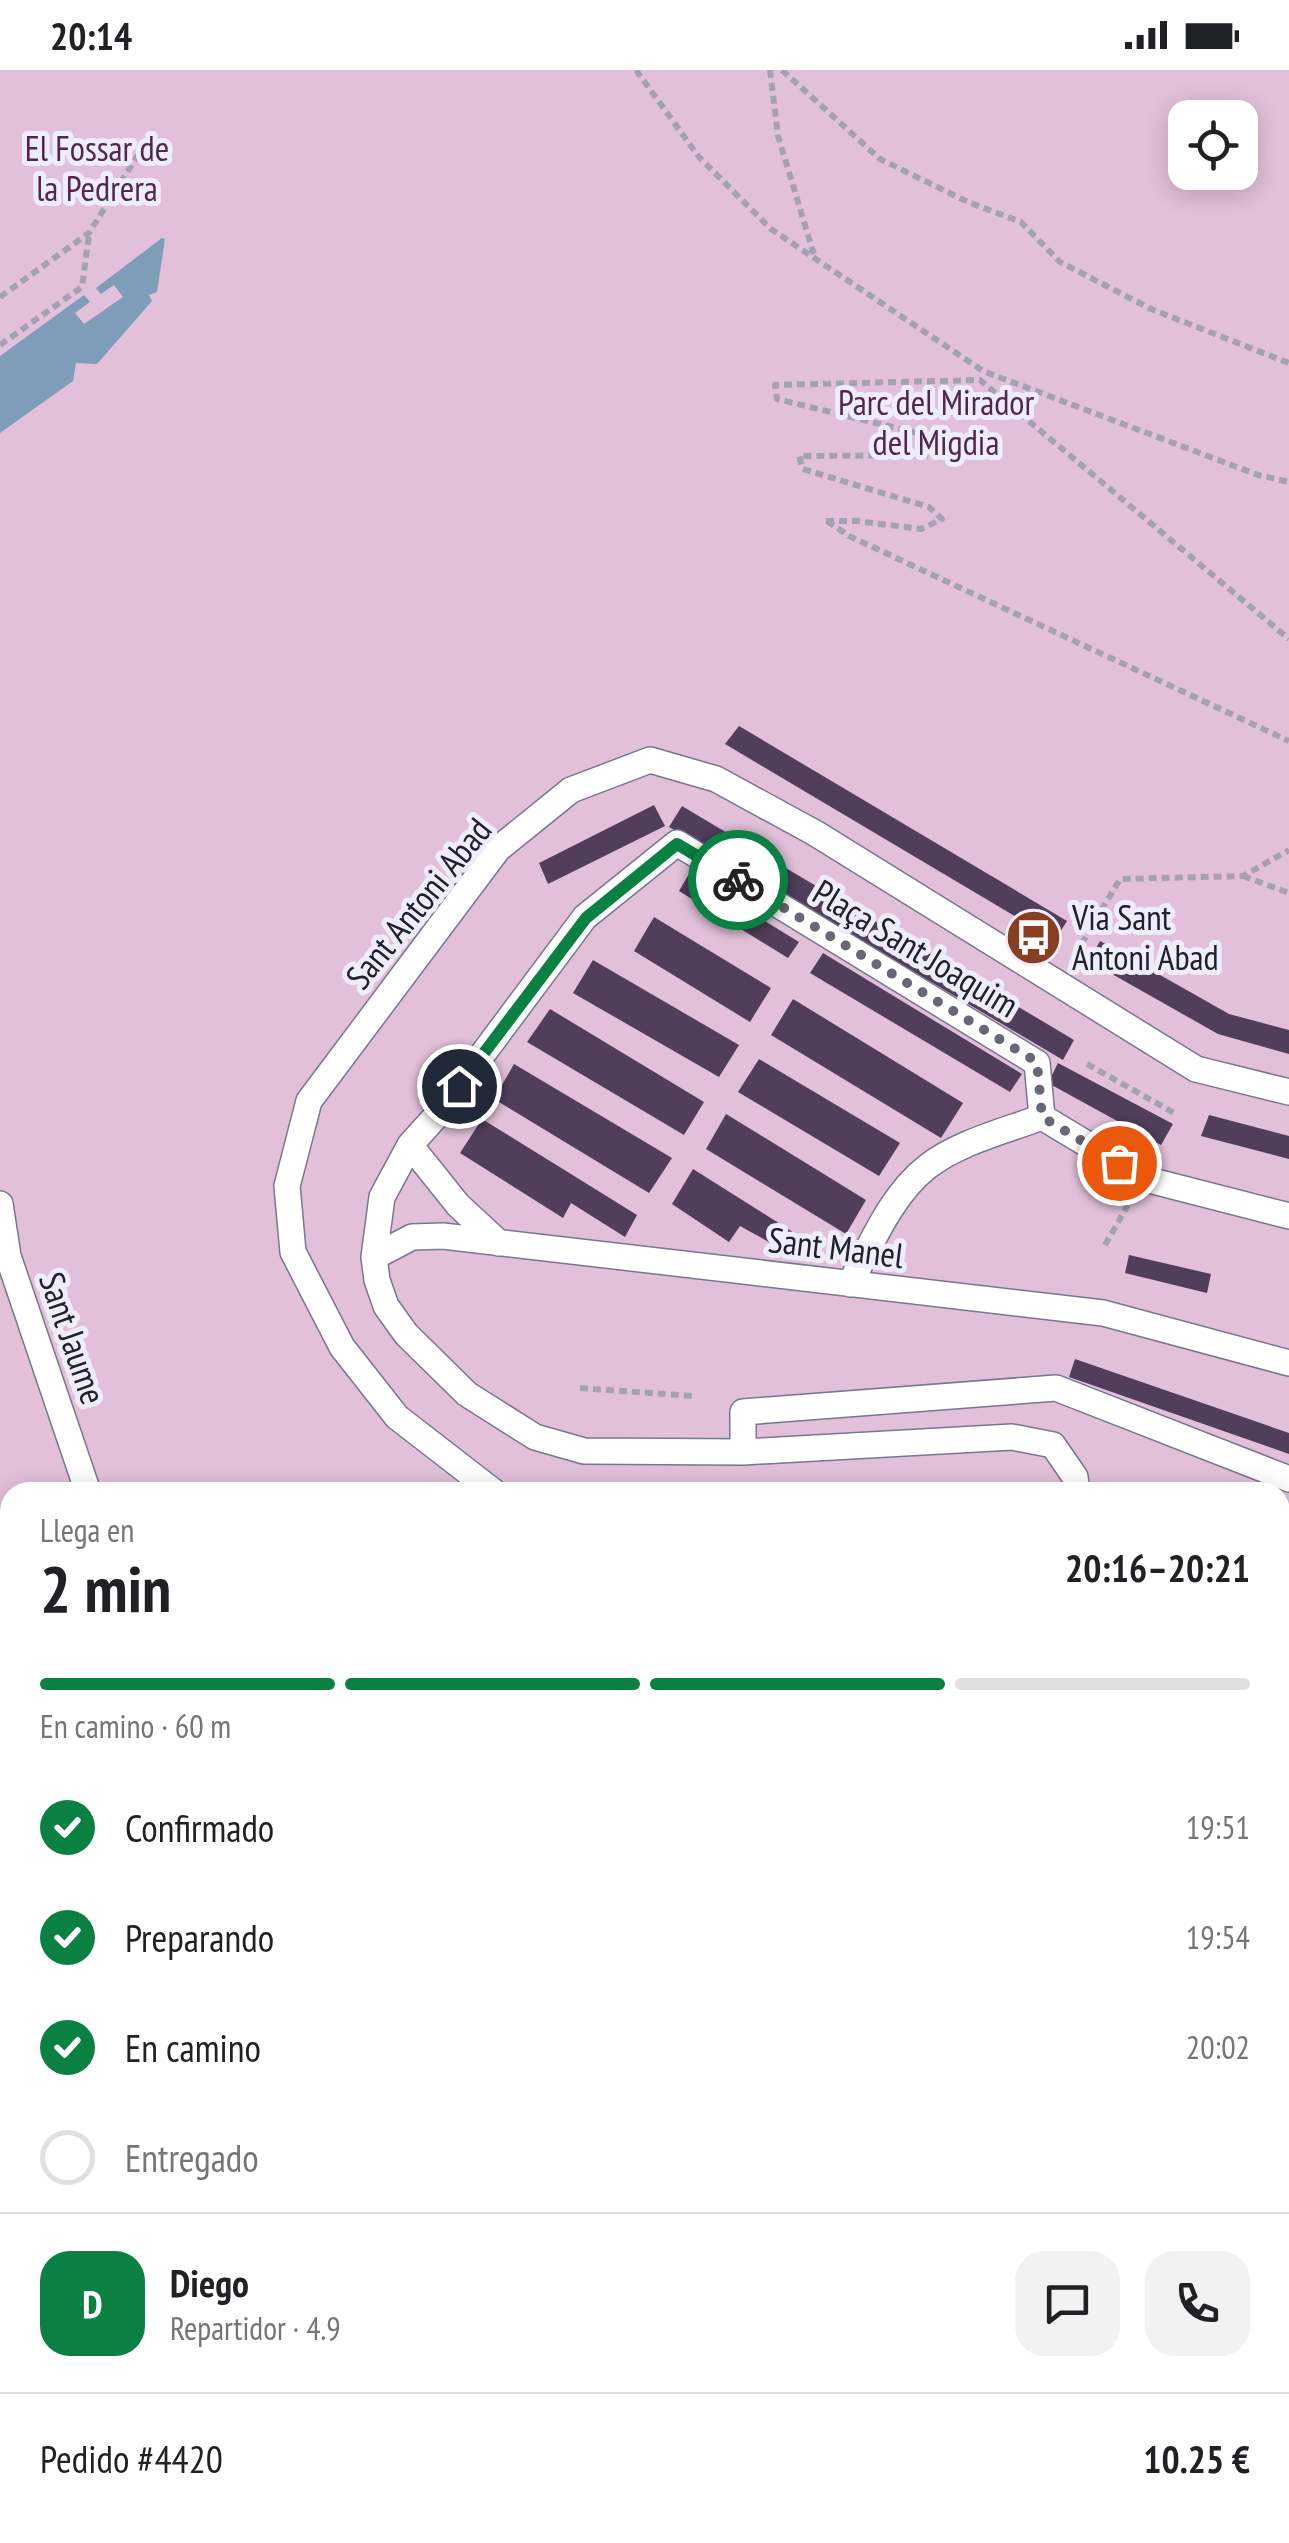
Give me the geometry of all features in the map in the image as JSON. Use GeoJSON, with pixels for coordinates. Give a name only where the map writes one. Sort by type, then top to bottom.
{"type":"FeatureCollection","features":[{"type":"Feature","properties":{"kind":"lane","name":"Sant Antoni Abad"},"geometry":{"type":"LineString","coordinates":[[481,1482],[397,1416],[342,1347],[293,1252],[287,1186],[309,1101],[498,849],[571,790],[650,760],[716,780],[816,833],[1196,1068],[1289,1092]]}},
{"type":"Feature","properties":{"kind":"lane","name":"Plaça Sant Joaquim"},"geometry":{"type":"LineString","coordinates":[[374,1256],[382,1197],[410,1145],[438,1114],[586,918],[677,844],[1037,1062],[1042,1117]]}},
{"type":"Feature","properties":{"kind":"lane"},"geometry":{"type":"LineString","coordinates":[[850,1284],[889,1212],[928,1166],[977,1141],[1042,1117],[1145,1178],[1289,1216]]}},
{"type":"Feature","properties":{"kind":"lane"},"geometry":{"type":"LineString","coordinates":[[410,1145],[458,1205],[499,1244]]}},
{"type":"Feature","properties":{"kind":"lane","name":"Sant Jaume"},"geometry":{"type":"LineString","coordinates":[[0,1204],[8,1256],[85,1482]]}},
{"type":"Feature","properties":{"kind":"lane","name":"Sant Manel"},"geometry":{"type":"LineString","coordinates":[[374,1256],[412,1237],[442,1236],[850,1284],[1103,1314],[1289,1364]]}},
{"type":"Feature","properties":{"kind":"lane"},"geometry":{"type":"LineString","coordinates":[[374,1256],[386,1306],[406,1334],[467,1394],[534,1437],[584,1451],[742,1452],[1012,1437],[1053,1445],[1076,1482]]}},
{"type":"Feature","properties":{"kind":"lane"},"geometry":{"type":"LineString","coordinates":[[742,1452],[743,1412],[1056,1388],[1289,1480]]}},
{"type":"Feature","properties":{"kind":"path"},"geometry":{"type":"LineString","coordinates":[[636,70],[700,157],[771,229],[982,376],[1289,639]]}},
{"type":"Feature","properties":{"kind":"path"},"geometry":{"type":"LineString","coordinates":[[770,70],[778,136],[815,260]]}},
{"type":"Feature","properties":{"kind":"path"},"geometry":{"type":"LineString","coordinates":[[782,70],[880,159],[968,202],[1021,222],[1060,262],[1151,309],[1289,363]]}},
{"type":"Feature","properties":{"kind":"path"},"geometry":{"type":"LineString","coordinates":[[0,297],[90,233],[148,139]]}},
{"type":"Feature","properties":{"kind":"path"},"geometry":{"type":"LineString","coordinates":[[0,345],[82,287],[90,233]]}},
{"type":"Feature","properties":{"kind":"path"},"geometry":{"type":"LineString","coordinates":[[1289,482],[1258,475],[982,376],[775,385],[777,399],[950,441],[952,455],[800,456],[803,468],[929,507],[942,519],[922,529],[826,520],[849,536],[1289,741]]}},
{"type":"Feature","properties":{"kind":"path"},"geometry":{"type":"LineString","coordinates":[[1243,876],[1289,850]]}},
{"type":"Feature","properties":{"kind":"path"},"geometry":{"type":"LineString","coordinates":[[1059,984],[1120,880],[1243,876],[1289,893]]}},
{"type":"Feature","properties":{"kind":"path"},"geometry":{"type":"LineString","coordinates":[[1088,1064],[1176,1114]]}},
{"type":"Feature","properties":{"kind":"path"},"geometry":{"type":"LineString","coordinates":[[1105,1244],[1131,1199]]}},
{"type":"Feature","properties":{"kind":"path"},"geometry":{"type":"LineString","coordinates":[[580,1388],[692,1396]]}},
{"type":"Feature","properties":{"kind":"green space"},"geometry":{"type":"Polygon","coordinates":[[[0,70],[1289,70],[1289,1482],[0,1482],[0,70]]]}},
{"type":"Feature","properties":{"kind":"water"},"geometry":{"type":"Polygon","coordinates":[[[165,239],[157,292],[149,295],[152,301],[97,364],[76,363],[73,381],[0,433],[0,356],[84,295],[90,302],[75,313],[84,324],[123,297],[114,285],[101,294],[96,288],[165,239]]]}},
{"type":"Feature","properties":{"kind":"building"},"geometry":{"type":"Polygon","coordinates":[[[739,726],[1067,921],[1055,940],[725,744],[739,726]]]}},
{"type":"Feature","properties":{"kind":"building"},"geometry":{"type":"Polygon","coordinates":[[[654,805],[665,826],[548,884],[539,863],[654,805]]]}},
{"type":"Feature","properties":{"kind":"building"},"geometry":{"type":"Polygon","coordinates":[[[682,806],[1074,1040],[1063,1060],[669,827],[682,806]]]}},
{"type":"Feature","properties":{"kind":"building"},"geometry":{"type":"Polygon","coordinates":[[[689,874],[799,942],[788,958],[679,891],[689,874]]]}},
{"type":"Feature","properties":{"kind":"building"},"geometry":{"type":"Polygon","coordinates":[[[654,917],[771,988],[750,1022],[634,951],[654,917]]]}},
{"type":"Feature","properties":{"kind":"building"},"geometry":{"type":"Polygon","coordinates":[[[1100,941],[1229,1014],[1289,1030],[1289,1054],[1218,1034],[1089,961],[1100,941]]]}},
{"type":"Feature","properties":{"kind":"building"},"geometry":{"type":"Polygon","coordinates":[[[823,953],[1022,1074],[1010,1092],[810,973],[823,953]]]}},
{"type":"Feature","properties":{"kind":"building"},"geometry":{"type":"Polygon","coordinates":[[[593,960],[739,1045],[719,1077],[573,993],[593,960]]]}},
{"type":"Feature","properties":{"kind":"building"},"geometry":{"type":"Polygon","coordinates":[[[793,999],[963,1103],[941,1138],[771,1035],[793,999]]]}},
{"type":"Feature","properties":{"kind":"building"},"geometry":{"type":"Polygon","coordinates":[[[550,1009],[704,1102],[684,1135],[527,1042],[550,1009]]]}},
{"type":"Feature","properties":{"kind":"building"},"geometry":{"type":"Polygon","coordinates":[[[759,1059],[900,1143],[879,1176],[738,1092],[759,1059]]]}},
{"type":"Feature","properties":{"kind":"building"},"geometry":{"type":"Polygon","coordinates":[[[1058,1063],[1173,1124],[1161,1145],[1048,1083],[1058,1063]]]}},
{"type":"Feature","properties":{"kind":"building"},"geometry":{"type":"Polygon","coordinates":[[[514,1064],[672,1158],[649,1193],[494,1099],[514,1064]]]}},
{"type":"Feature","properties":{"kind":"building"},"geometry":{"type":"Polygon","coordinates":[[[726,1114],[866,1200],[846,1234],[706,1149],[726,1114]]]}},
{"type":"Feature","properties":{"kind":"building"},"geometry":{"type":"Polygon","coordinates":[[[1209,1115],[1289,1136],[1289,1159],[1201,1136],[1209,1115]]]}},
{"type":"Feature","properties":{"kind":"building"},"geometry":{"type":"Polygon","coordinates":[[[482,1119],[637,1215],[625,1237],[571,1203],[563,1218],[460,1153],[482,1119]]]}},
{"type":"Feature","properties":{"kind":"building"},"geometry":{"type":"Polygon","coordinates":[[[693,1169],[804,1239],[794,1256],[740,1226],[729,1242],[672,1204],[693,1169]]]}},
{"type":"Feature","properties":{"kind":"building"},"geometry":{"type":"Polygon","coordinates":[[[1129,1255],[1211,1274],[1207,1293],[1125,1273],[1129,1255]]]}},
{"type":"Feature","properties":{"kind":"building"},"geometry":{"type":"Polygon","coordinates":[[[1075,1359],[1289,1433],[1289,1454],[1069,1377],[1075,1359]]]}},
{"type":"Feature","properties":{"kind":"way so far"},"geometry":{"type":"LineString","coordinates":[[738,880],[1037,1062],[1042,1117],[1119,1163]]}},
{"type":"Feature","properties":{"kind":"place","name":"Via Sant Antoni Abad"},"geometry":{"type":"Point","coordinates":[1033,937]}},
{"type":"Feature","properties":{"kind":"route"},"geometry":{"type":"LineString","coordinates":[[459,1086],[586,918],[677,844],[738,880]]}},
{"type":"Feature","properties":{"kind":"park label","name":"El Fossar de la Pedrera"},"geometry":{"type":"Point","coordinates":[97,168]}},
{"type":"Feature","properties":{"kind":"park label","name":"Parc del Mirador del Migdia"},"geometry":{"type":"Point","coordinates":[936,422]}}]}
